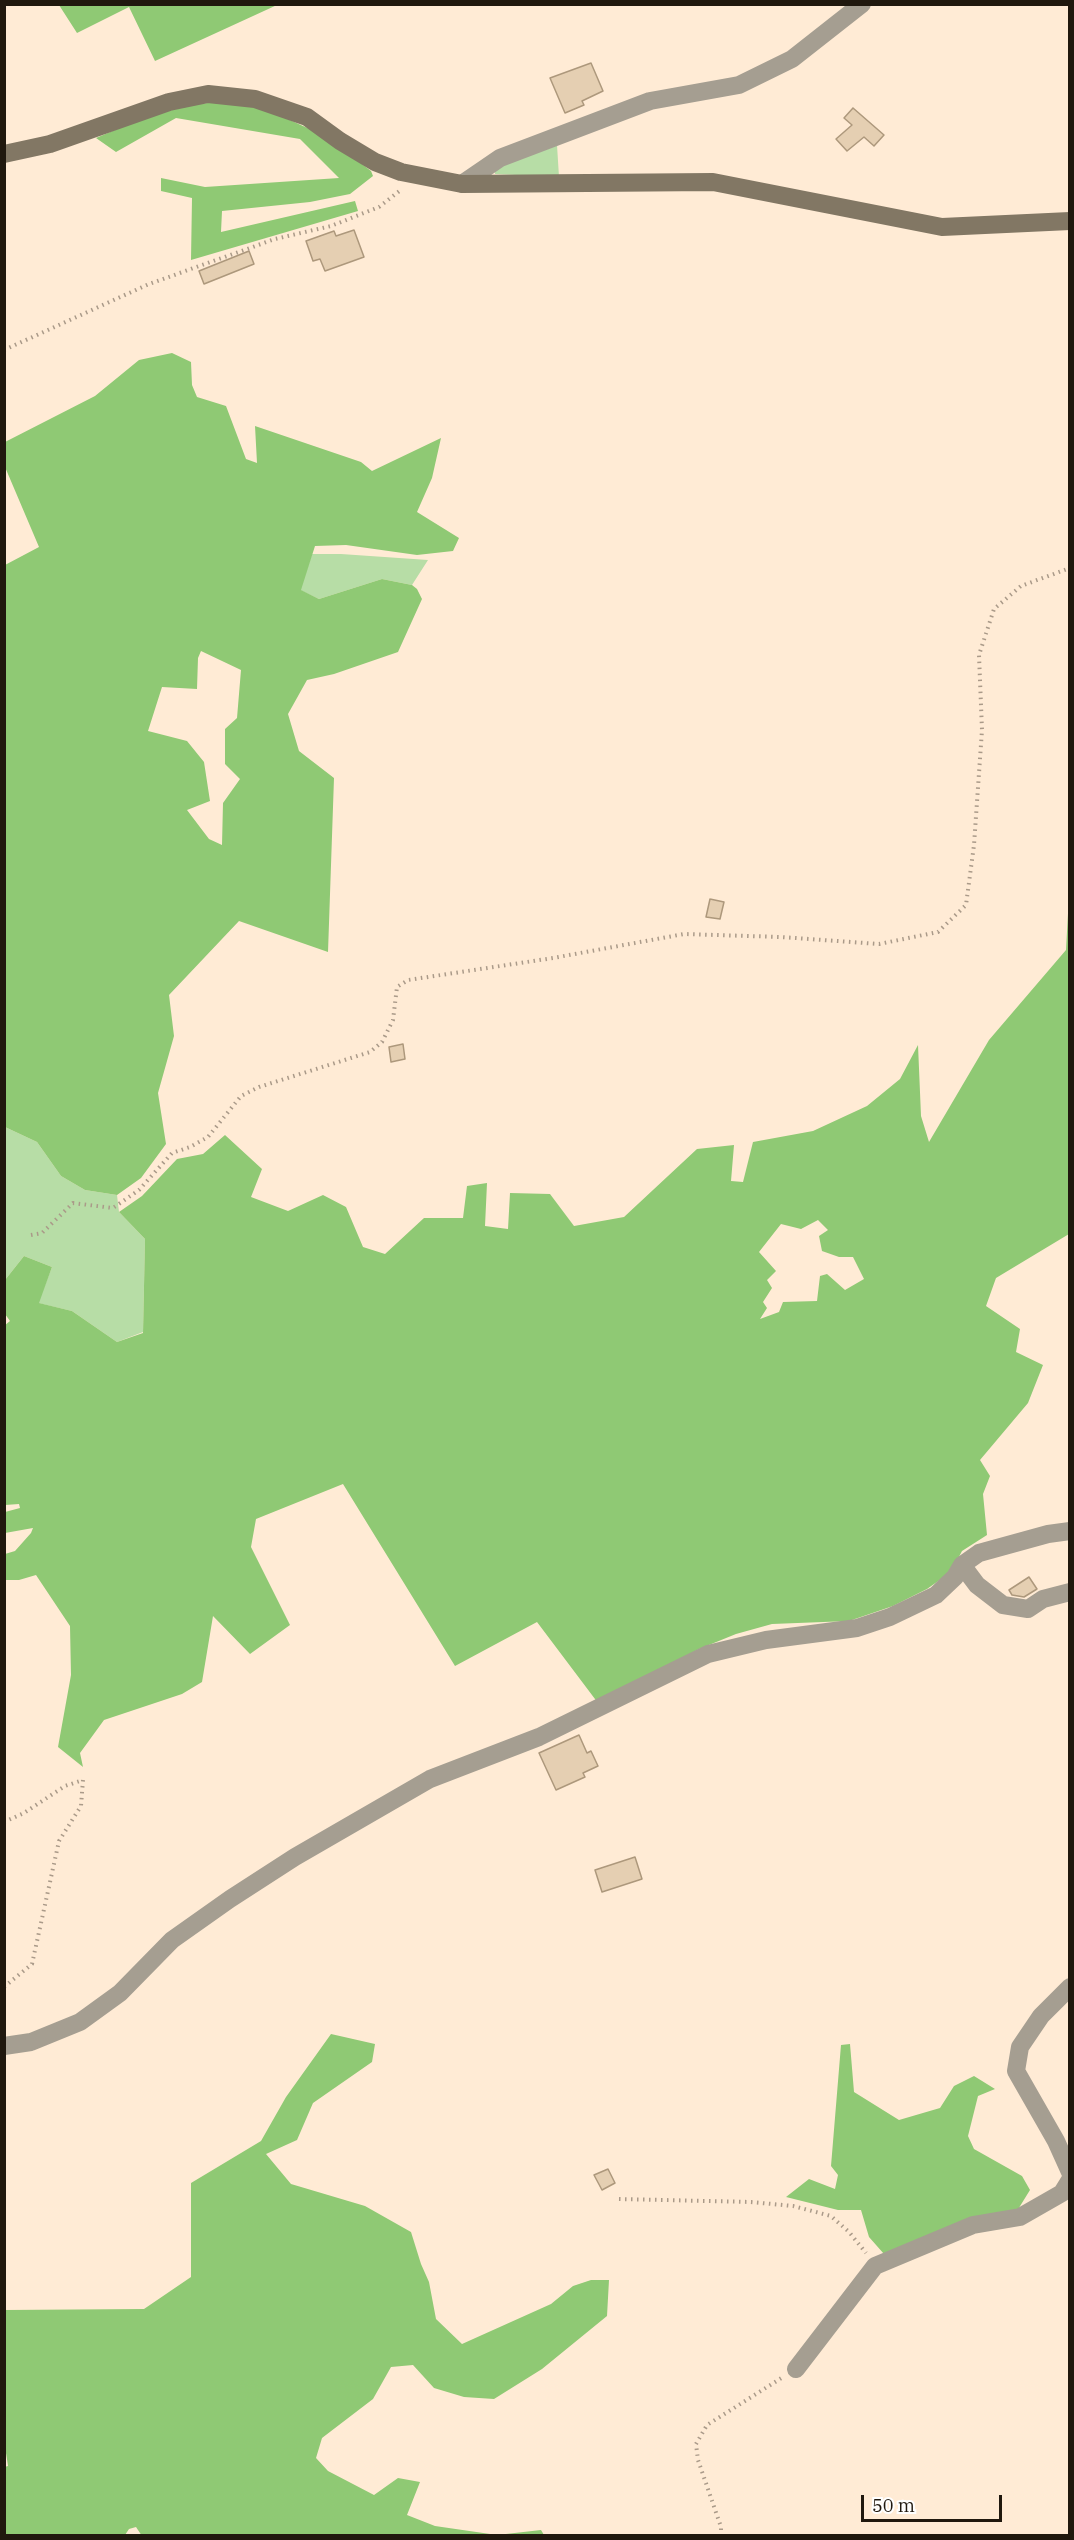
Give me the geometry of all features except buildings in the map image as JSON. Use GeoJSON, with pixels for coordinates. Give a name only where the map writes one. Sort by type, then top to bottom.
{"type":"FeatureCollection","features":[{"type":"Feature","properties":{"kind":"street"},"geometry":{"type":"LineString","coordinates":[[462,184],[500,158],[650,101],[739,85],[792,59],[862,4]]}},
{"type":"Feature","properties":{"kind":"street"},"geometry":{"type":"LineString","coordinates":[[4,154],[50,144],[169,102],[208,94],[255,99],[308,117],[340,141],[375,162],[419,176],[462,184],[713,182],[942,227],[1070,221]]}},
{"type":"Feature","properties":{"kind":"street"},"geometry":{"type":"LineString","coordinates":[[4,2046],[31,2042],[80,2022],[120,1993],[172,1940],[230,1899],[295,1857],[430,1779],[539,1737],[708,1654],[766,1640],[857,1628],[890,1617],[936,1595],[955,1577],[962,1565],[979,1553],[1048,1534],[1070,1531]]}},
{"type":"Feature","properties":{"kind":"street"},"geometry":{"type":"LineString","coordinates":[[962,1565],[977,1585],[1003,1605],[1028,1609],[1043,1599],[1070,1592]]}},
{"type":"Feature","properties":{"kind":"street"},"geometry":{"type":"LineString","coordinates":[[1070,1987],[1041,2016],[1020,2047],[1016,2072],[1056,2141],[1070,2172]]}},
{"type":"Feature","properties":{"kind":"street"},"geometry":{"type":"LineString","coordinates":[[796,2369],[875,2266],[973,2225],[1020,2217],[1062,2193],[1070,2180]]}},
{"type":"Feature","properties":{"kind":"path"},"geometry":{"type":"LineString","coordinates":[[4,350],[149,284],[275,239],[331,226],[379,207],[419,176]]}},
{"type":"Feature","properties":{"kind":"path"},"geometry":{"type":"LineString","coordinates":[[31,1235],[42,1233],[73,1203],[113,1208],[140,1190],[172,1153],[190,1148],[208,1137],[241,1096],[259,1087],[370,1052],[382,1042],[393,1020],[397,987],[408,980],[553,958],[684,934],[781,937],[879,944],[938,932],[966,905],[974,845],[982,730],[979,655],[994,609],[1021,585],[1070,568]]}},
{"type":"Feature","properties":{"kind":"path"},"geometry":{"type":"LineString","coordinates":[[4,1822],[24,1813],[65,1786],[83,1780],[81,1806],[59,1842],[32,1964],[4,1987]]}},
{"type":"Feature","properties":{"kind":"path"},"geometry":{"type":"LineString","coordinates":[[620,2199],[751,2202],[793,2206],[831,2216],[849,2232],[875,2266]]}},
{"type":"Feature","properties":{"kind":"path"},"geometry":{"type":"LineString","coordinates":[[721,2535],[721,2526],[702,2471],[696,2444],[707,2425],[796,2369]]}},
{"type":"Feature","properties":{"kind":"green space"},"geometry":{"type":"Polygon","coordinates":[[[59,5],[277,5],[155,61],[129,7],[77,33],[59,5]]]}},
{"type":"Feature","properties":{"kind":"green space"},"geometry":{"type":"Polygon","coordinates":[[[222,101],[255,104],[327,137],[371,171],[373,176],[350,194],[310,202],[222,211],[221,232],[355,201],[358,211],[191,260],[192,198],[161,191],[161,178],[205,187],[339,178],[300,139],[176,118],[116,152],[96,138],[164,109],[222,101]]]}},
{"type":"Feature","properties":{"kind":"green space"},"geometry":{"type":"Polygon","coordinates":[[[557,145],[559,177],[495,174],[495,170],[500,166],[557,145]]]}},
{"type":"Feature","properties":{"kind":"green space"},"geometry":{"type":"Polygon","coordinates":[[[172,353],[191,362],[192,385],[197,397],[226,406],[246,459],[257,463],[255,426],[361,462],[372,471],[441,438],[432,478],[417,512],[459,538],[453,551],[417,555],[346,545],[315,546],[301,590],[319,599],[382,579],[412,585],[422,599],[398,652],[334,674],[307,680],[288,714],[299,751],[334,778],[328,952],[239,921],[169,995],[174,1036],[158,1093],[166,1144],[141,1178],[117,1195],[85,1190],[61,1176],[37,1142],[5,1127],[5,565],[39,547],[5,467],[5,442],[95,396],[139,360],[172,353]],[[201,651],[198,658],[197,689],[162,687],[148,731],[187,741],[204,762],[210,801],[187,810],[209,839],[222,845],[223,803],[240,779],[225,764],[225,729],[237,718],[241,670],[201,651]]]}},
{"type":"Feature","properties":{"kind":"green space"},"geometry":{"type":"Polygon","coordinates":[[[312,554],[428,560],[412,585],[382,579],[319,599],[300,590],[312,554]]]}},
{"type":"Feature","properties":{"kind":"green space"},"geometry":{"type":"Polygon","coordinates":[[[1069,895],[1069,1234],[996,1278],[986,1306],[1020,1329],[1016,1352],[1043,1365],[1028,1403],[980,1460],[990,1476],[983,1494],[987,1535],[962,1551],[951,1572],[927,1589],[893,1606],[849,1621],[772,1624],[736,1634],[699,1649],[598,1703],[537,1622],[455,1666],[343,1484],[256,1519],[251,1547],[290,1625],[250,1654],[213,1616],[202,1682],[182,1694],[104,1720],[80,1753],[83,1767],[58,1747],[71,1675],[70,1626],[36,1575],[19,1580],[5,1580],[5,1554],[15,1551],[33,1528],[5,1533],[5,1512],[20,1508],[19,1504],[5,1505],[4,1326],[10,1321],[5,1314],[5,1280],[24,1256],[52,1267],[39,1303],[72,1311],[117,1342],[143,1333],[145,1239],[119,1212],[142,1196],[177,1159],[203,1154],[225,1135],[262,1169],[251,1197],[288,1211],[323,1195],[346,1207],[363,1247],[385,1254],[424,1218],[463,1218],[467,1186],[487,1183],[485,1226],[508,1229],[510,1193],[550,1194],[574,1226],[624,1217],[697,1149],[734,1145],[731,1181],[743,1182],[753,1142],[813,1131],[867,1106],[900,1079],[918,1045],[921,1116],[929,1142],[989,1040],[1066,950],[1069,895]],[[818,1220],[801,1229],[781,1224],[759,1252],[776,1271],[767,1280],[772,1288],[763,1302],[767,1308],[760,1319],[779,1312],[783,1302],[817,1301],[820,1276],[827,1274],[845,1290],[864,1279],[853,1257],[839,1257],[822,1251],[819,1236],[828,1230],[818,1220]]]}},
{"type":"Feature","properties":{"kind":"green space"},"geometry":{"type":"Polygon","coordinates":[[[5,1127],[37,1142],[61,1176],[85,1190],[117,1195],[119,1212],[145,1239],[143,1332],[117,1342],[72,1311],[38,1303],[52,1267],[24,1256],[5,1280],[5,1127]]]}},
{"type":"Feature","properties":{"kind":"green space"},"geometry":{"type":"Polygon","coordinates":[[[331,2034],[375,2044],[372,2062],[313,2103],[297,2140],[266,2154],[291,2184],[365,2206],[411,2232],[429,2282],[436,2319],[462,2344],[551,2304],[573,2286],[591,2280],[609,2280],[607,2316],[542,2369],[494,2399],[464,2397],[434,2388],[413,2365],[391,2367],[373,2399],[322,2438],[316,2458],[328,2471],[374,2495],[398,2478],[420,2482],[407,2515],[435,2526],[497,2535],[541,2530],[544,2535],[142,2536],[136,2527],[129,2529],[125,2535],[5,2535],[4,2467],[8,2466],[4,2440],[5,2310],[144,2309],[191,2277],[191,2183],[261,2141],[286,2097],[331,2034]]]}},
{"type":"Feature","properties":{"kind":"green space"},"geometry":{"type":"Polygon","coordinates":[[[850,2044],[854,2092],[899,2120],[940,2108],[954,2086],[974,2076],[995,2089],[978,2096],[968,2136],[974,2149],[1022,2176],[1030,2190],[1017,2211],[884,2254],[869,2237],[861,2210],[838,2210],[786,2197],[809,2179],[835,2189],[838,2175],[831,2166],[841,2045],[850,2044]]]}}]}
